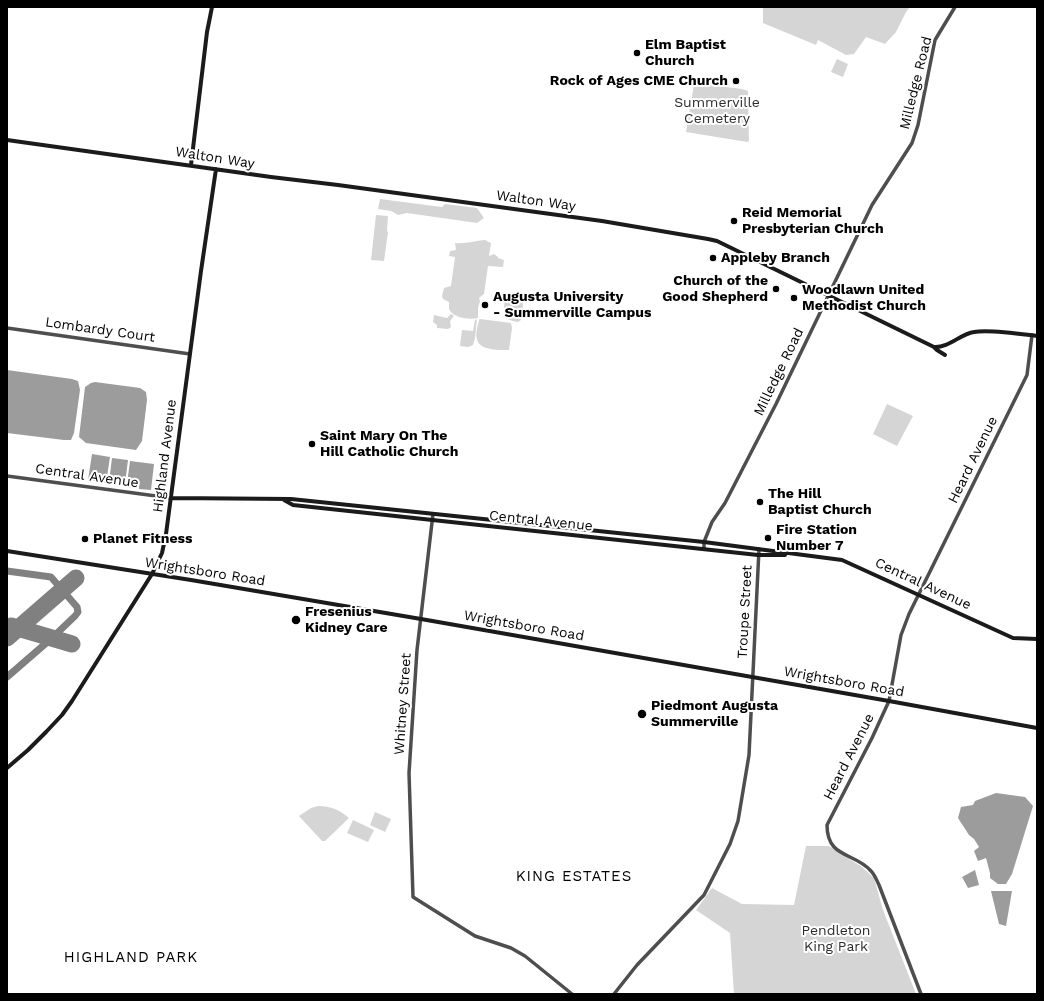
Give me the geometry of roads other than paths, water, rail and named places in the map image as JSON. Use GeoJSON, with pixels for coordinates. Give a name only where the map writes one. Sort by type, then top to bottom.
{"type":"FeatureCollection","features":[{"type":"Feature","properties":{"kind":"main road"},"geometry":{"type":"LineString","coordinates":[[191,165],[207,32],[212,7]]}},
{"type":"Feature","properties":{"kind":"main road","name":"Walton Way"},"geometry":{"type":"LineString","coordinates":[[7,140],[602,221],[708,239],[934,347],[945,355]]}},
{"type":"Feature","properties":{"kind":"main road","name":"Highland Avenue"},"geometry":{"type":"LineString","coordinates":[[7,768],[28,750],[62,715],[95,666],[152,574],[162,553],[216,169]]}},
{"type":"Feature","properties":{"kind":"main road"},"geometry":{"type":"LineString","coordinates":[[934,347],[941,347],[966,334],[976,331],[1034,336]]}},
{"type":"Feature","properties":{"kind":"main road","name":"Central Avenue"},"geometry":{"type":"LineString","coordinates":[[170,498],[301,500],[704,542],[842,560],[1013,638],[1037,639]]}},
{"type":"Feature","properties":{"kind":"main road","name":"Central Avenue"},"geometry":{"type":"LineString","coordinates":[[283,499],[293,505],[433,521],[758,555],[798,555]]}},
{"type":"Feature","properties":{"kind":"main road","name":"Wrightsboro Road"},"geometry":{"type":"LineString","coordinates":[[7,551],[421,619],[1037,728]]}},
{"type":"Feature","properties":{"kind":"street","name":"Milledge Road"},"geometry":{"type":"LineString","coordinates":[[704,549],[704,542],[712,522],[725,503],[776,404],[872,205],[912,143],[918,125],[935,40],[955,7]]}},
{"type":"Feature","properties":{"kind":"street","name":"Lombardy Court"},"geometry":{"type":"LineString","coordinates":[[7,328],[190,354]]}},
{"type":"Feature","properties":{"kind":"street","name":"Heard Avenue"},"geometry":{"type":"LineString","coordinates":[[921,994],[879,885],[871,871],[834,847],[828,838],[827,825],[872,738],[889,701],[901,635],[928,574],[975,483],[1027,375],[1034,336]]}},
{"type":"Feature","properties":{"kind":"street","name":"Central Avenue"},"geometry":{"type":"LineString","coordinates":[[7,476],[170,498]]}},
{"type":"Feature","properties":{"kind":"street","name":"Whitney Street"},"geometry":{"type":"LineString","coordinates":[[433,514],[421,619],[409,774],[413,897],[475,936],[511,948],[524,956],[572,994]]}},
{"type":"Feature","properties":{"kind":"street","name":"Troupe Street"},"geometry":{"type":"LineString","coordinates":[[614,994],[637,965],[704,895],[730,844],[738,821],[749,755],[759,549]]}},
{"type":"Feature","properties":{"kind":"place","name":"Elm Baptist Church"},"geometry":{"type":"Point","coordinates":[637,53]}},
{"type":"Feature","properties":{"kind":"place","name":"Rock of Ages CME Church"},"geometry":{"type":"Point","coordinates":[736,81]}},
{"type":"Feature","properties":{"kind":"place","name":"Reid Memorial Presbyterian Church"},"geometry":{"type":"Point","coordinates":[734,221]}},
{"type":"Feature","properties":{"kind":"place","name":"Appleby Branch"},"geometry":{"type":"Point","coordinates":[713,258]}},
{"type":"Feature","properties":{"kind":"place","name":"Church of the Good Shepherd"},"geometry":{"type":"Point","coordinates":[776,289]}},
{"type":"Feature","properties":{"kind":"place","name":"Woodlawn United Methodist Church"},"geometry":{"type":"Point","coordinates":[794,298]}},
{"type":"Feature","properties":{"kind":"place","name":"Augusta University - Summerville Campus"},"geometry":{"type":"Point","coordinates":[485,305]}},
{"type":"Feature","properties":{"kind":"place","name":"Saint Mary On The Hill Catholic Church"},"geometry":{"type":"Point","coordinates":[312,444]}},
{"type":"Feature","properties":{"kind":"place","name":"The Hill Baptist Church"},"geometry":{"type":"Point","coordinates":[760,502]}},
{"type":"Feature","properties":{"kind":"place","name":"Fire Station Number 7"},"geometry":{"type":"Point","coordinates":[768,538]}},
{"type":"Feature","properties":{"kind":"place","name":"Planet Fitness"},"geometry":{"type":"Point","coordinates":[85,539]}},
{"type":"Feature","properties":{"kind":"place","name":"Fresenius Kidney Care"},"geometry":{"type":"Point","coordinates":[296,620]}},
{"type":"Feature","properties":{"kind":"place","name":"Piedmont Augusta Summerville"},"geometry":{"type":"Point","coordinates":[642,714]}},
{"type":"Feature","properties":{"kind":"district","name":"KING ESTATES"},"geometry":{"type":"Point","coordinates":[574,877]}},
{"type":"Feature","properties":{"kind":"district","name":"HIGHLAND PARK"},"geometry":{"type":"Point","coordinates":[131,958]}},
{"type":"Feature","properties":{"kind":"park label","name":"Summerville Cemetery"},"geometry":{"type":"Point","coordinates":[717,112]}},
{"type":"Feature","properties":{"kind":"park label","name":"Pendleton King Park"},"geometry":{"type":"Point","coordinates":[836,940]}}]}
